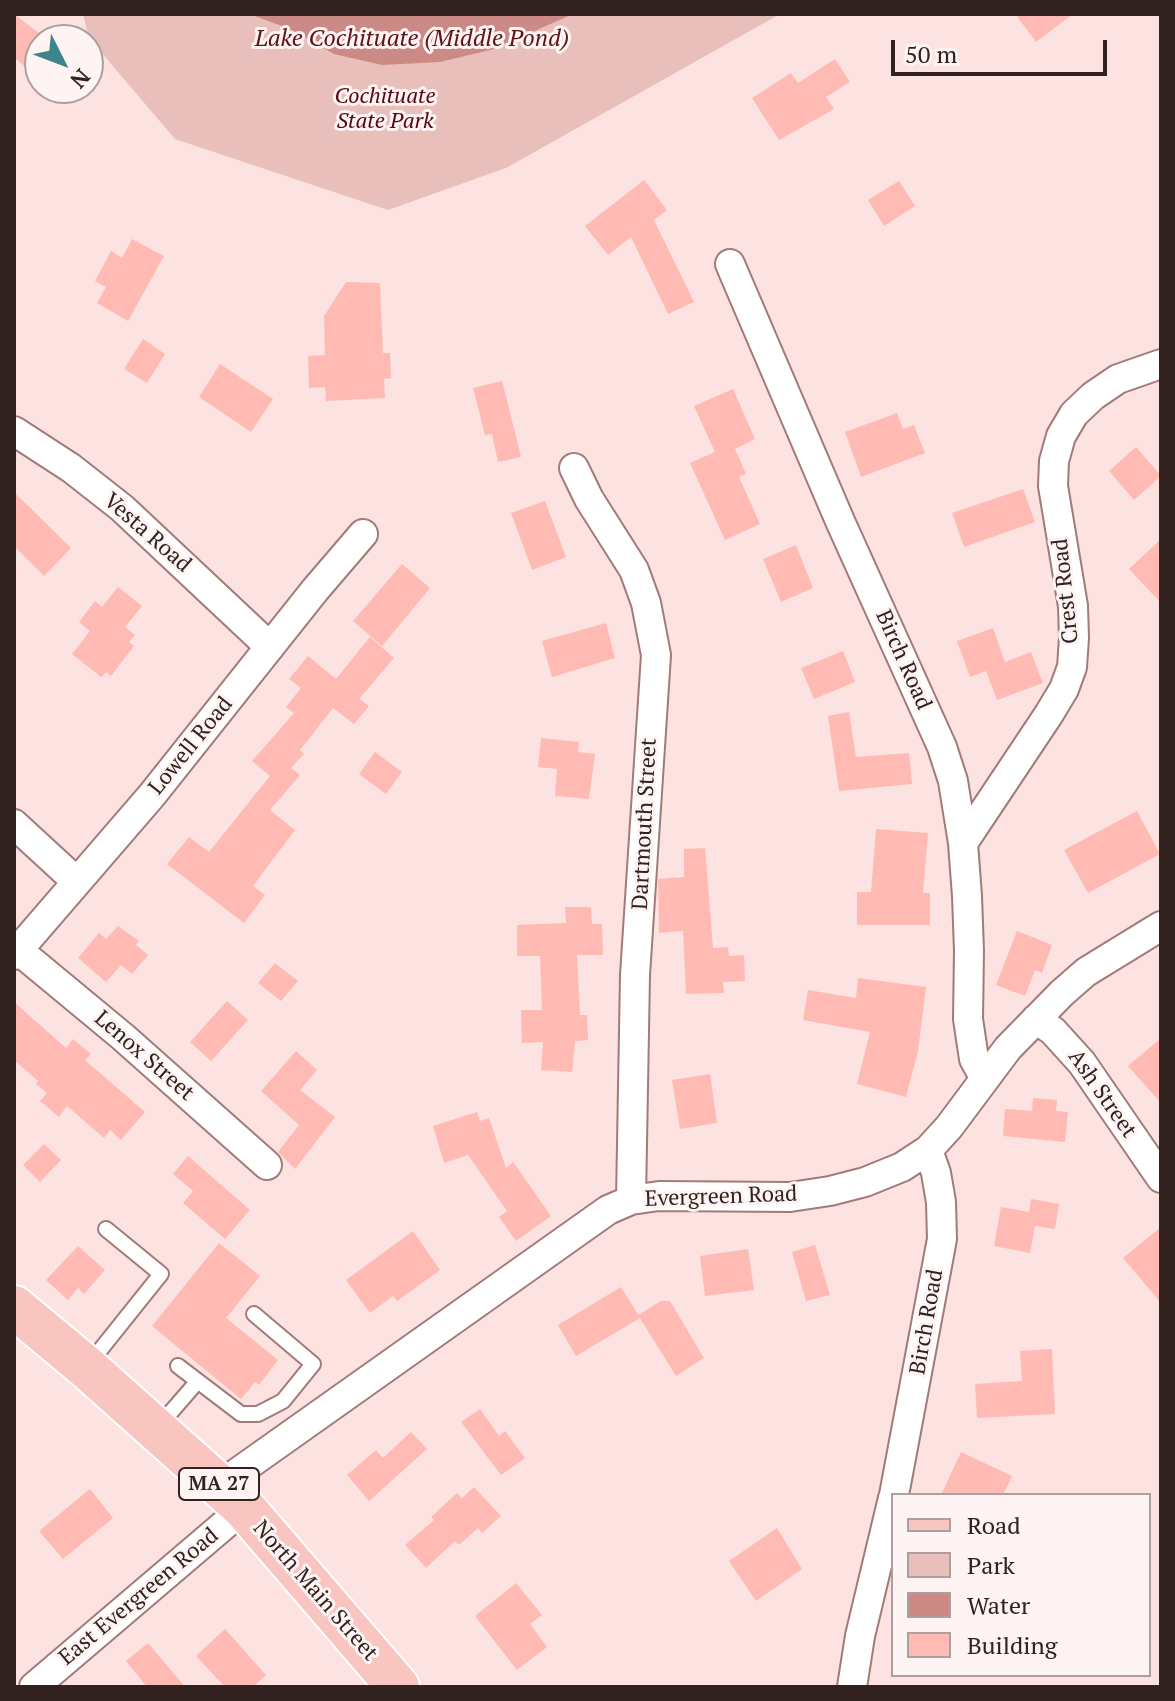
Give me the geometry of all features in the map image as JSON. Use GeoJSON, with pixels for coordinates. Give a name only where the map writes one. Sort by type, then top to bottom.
{"type":"FeatureCollection","features":[{"type":"Feature","properties":{"kind":"main road","name":"North Main Street"},"geometry":{"type":"LineString","coordinates":[[14,1307],[232,1496],[398,1687]]}},
{"type":"Feature","properties":{"kind":"street","name":"Birch Road"},"geometry":{"type":"LineString","coordinates":[[730,264],[840,521],[942,747],[953,781],[963,843],[969,951],[968,1019],[974,1059],[984,1077]]}},
{"type":"Feature","properties":{"kind":"street","name":"Crest Road"},"geometry":{"type":"LineString","coordinates":[[963,843],[1049,714],[1072,667],[1073,606],[1053,486],[1054,461],[1061,436],[1074,414],[1093,396],[1118,379],[1161,364]]}},
{"type":"Feature","properties":{"kind":"street","name":"Vesta Road"},"geometry":{"type":"LineString","coordinates":[[14,431],[71,468],[122,508],[270,647]]}},
{"type":"Feature","properties":{"kind":"street","name":"Dartmouth Street"},"geometry":{"type":"LineString","coordinates":[[574,468],[589,499],[634,570],[648,611],[656,655],[635,975],[631,1200]]}},
{"type":"Feature","properties":{"kind":"street","name":"Lowell Road"},"geometry":{"type":"LineString","coordinates":[[16,952],[152,795],[363,534]]}},
{"type":"Feature","properties":{"kind":"street"},"geometry":{"type":"LineString","coordinates":[[14,824],[77,882]]}},
{"type":"Feature","properties":{"kind":"street","name":"Evergreen Road"},"geometry":{"type":"LineString","coordinates":[[232,1496],[591,1220],[631,1200],[659,1196],[790,1197],[830,1191],[902,1167],[928,1150],[966,1105],[984,1077],[1036,1019],[1086,972],[1161,926]]}},
{"type":"Feature","properties":{"kind":"street","name":"Lenox Street"},"geometry":{"type":"LineString","coordinates":[[16,952],[145,1055],[267,1165]]}},
{"type":"Feature","properties":{"kind":"street","name":"Ash Street"},"geometry":{"type":"LineString","coordinates":[[1036,1019],[1053,1031],[1082,1063],[1161,1178]]}},
{"type":"Feature","properties":{"kind":"street","name":"Birch Road"},"geometry":{"type":"LineString","coordinates":[[894,1493],[942,1239],[941,1202],[928,1150]]}},
{"type":"Feature","properties":{"kind":"street","name":"East Evergreen Road"},"geometry":{"type":"LineString","coordinates":[[34,1687],[232,1496]]}},
{"type":"Feature","properties":{"kind":"street","name":"Birch Road"},"geometry":{"type":"LineString","coordinates":[[852,1687],[860,1636],[891,1504]]}},
{"type":"Feature","properties":{"kind":"lane"},"geometry":{"type":"LineString","coordinates":[[86,1367],[161,1274],[106,1229]]}},
{"type":"Feature","properties":{"kind":"lane"},"geometry":{"type":"LineString","coordinates":[[178,1366],[241,1414],[258,1414],[283,1401],[313,1364],[254,1314]]}},
{"type":"Feature","properties":{"kind":"lane"},"geometry":{"type":"LineString","coordinates":[[157,1429],[197,1382]]}},
{"type":"Feature","properties":{"kind":"green space","name":"Cochituate State Park"},"geometry":{"type":"Polygon","coordinates":[[[83,14],[780,14],[506,168],[388,210],[175,139],[104,56],[104,24],[86,24],[83,14]]]}},
{"type":"Feature","properties":{"kind":"water","name":"Lake Cochituate (Middle Pond)"},"geometry":{"type":"Polygon","coordinates":[[[249,14],[573,14],[494,49],[440,62],[382,65],[334,54],[290,29],[249,14]]]}},
{"type":"Feature","properties":{"kind":"building"},"geometry":{"type":"Polygon","coordinates":[[[14,14],[27,24],[24,24],[24,66],[14,57],[14,14]]]}},
{"type":"Feature","properties":{"kind":"building"},"geometry":{"type":"Polygon","coordinates":[[[1015,14],[1073,14],[1036,42],[1015,14]]]}},
{"type":"Feature","properties":{"kind":"building"},"geometry":{"type":"Polygon","coordinates":[[[835,59],[850,82],[826,97],[834,109],[779,140],[752,98],[791,73],[798,83],[835,59]]]}},
{"type":"Feature","properties":{"kind":"building"},"geometry":{"type":"Polygon","coordinates":[[[644,180],[667,210],[654,220],[694,302],[668,314],[631,237],[608,255],[585,226],[644,180]]]}},
{"type":"Feature","properties":{"kind":"building"},"geometry":{"type":"Polygon","coordinates":[[[899,181],[915,206],[884,226],[868,200],[899,181]]]}},
{"type":"Feature","properties":{"kind":"building"},"geometry":{"type":"Polygon","coordinates":[[[132,239],[164,256],[128,321],[97,303],[106,287],[95,281],[111,251],[122,258],[132,239]]]}},
{"type":"Feature","properties":{"kind":"building"},"geometry":{"type":"Polygon","coordinates":[[[346,282],[380,283],[383,353],[390,353],[391,378],[384,379],[385,398],[326,401],[325,387],[309,388],[308,356],[325,355],[324,316],[346,282]]]}},
{"type":"Feature","properties":{"kind":"building"},"geometry":{"type":"Polygon","coordinates":[[[143,339],[165,354],[147,383],[124,369],[143,339]]]}},
{"type":"Feature","properties":{"kind":"building"},"geometry":{"type":"Polygon","coordinates":[[[220,364],[273,399],[251,432],[199,397],[220,364]]]}},
{"type":"Feature","properties":{"kind":"building"},"geometry":{"type":"Polygon","coordinates":[[[502,381],[521,457],[498,462],[492,434],[485,435],[473,388],[502,381]]]}},
{"type":"Feature","properties":{"kind":"building"},"geometry":{"type":"Polygon","coordinates":[[[733,389],[755,439],[735,449],[746,474],[739,477],[760,524],[725,540],[690,463],[715,452],[694,406],[733,389]]]}},
{"type":"Feature","properties":{"kind":"building"},"geometry":{"type":"Polygon","coordinates":[[[897,413],[903,429],[914,425],[925,453],[861,477],[845,432],[897,413]]]}},
{"type":"Feature","properties":{"kind":"building"},"geometry":{"type":"Polygon","coordinates":[[[1136,447],[1161,476],[1134,500],[1109,471],[1136,447]]]}},
{"type":"Feature","properties":{"kind":"building"},"geometry":{"type":"Polygon","coordinates":[[[1023,489],[1035,522],[964,547],[952,513],[1023,489]]]}},
{"type":"Feature","properties":{"kind":"building"},"geometry":{"type":"Polygon","coordinates":[[[14,492],[71,548],[44,576],[14,546],[14,492]]]}},
{"type":"Feature","properties":{"kind":"building"},"geometry":{"type":"Polygon","coordinates":[[[545,501],[566,557],[532,570],[511,513],[545,501]]]}},
{"type":"Feature","properties":{"kind":"building"},"geometry":{"type":"Polygon","coordinates":[[[1161,539],[1161,603],[1129,569],[1161,539]]]}},
{"type":"Feature","properties":{"kind":"building"},"geometry":{"type":"Polygon","coordinates":[[[796,545],[813,588],[781,602],[763,559],[796,545]]]}},
{"type":"Feature","properties":{"kind":"building"},"geometry":{"type":"Polygon","coordinates":[[[402,564],[430,588],[382,646],[353,621],[402,564]]]}},
{"type":"Feature","properties":{"kind":"building"},"geometry":{"type":"Polygon","coordinates":[[[118,587],[142,606],[125,627],[135,635],[129,642],[134,646],[111,676],[106,672],[101,677],[72,654],[90,631],[79,622],[95,601],[102,607],[118,587]]]}},
{"type":"Feature","properties":{"kind":"building"},"geometry":{"type":"Polygon","coordinates":[[[606,623],[615,658],[552,677],[542,641],[606,623]]]}},
{"type":"Feature","properties":{"kind":"building"},"geometry":{"type":"Polygon","coordinates":[[[993,628],[1005,662],[1031,652],[1043,683],[997,700],[986,671],[970,677],[957,641],[993,628]]]}},
{"type":"Feature","properties":{"kind":"building"},"geometry":{"type":"Polygon","coordinates":[[[370,637],[394,658],[359,699],[369,706],[354,724],[333,708],[300,750],[304,754],[291,768],[300,775],[270,810],[295,830],[253,886],[265,895],[244,923],[167,864],[189,837],[209,852],[270,776],[252,761],[294,713],[286,707],[301,688],[289,679],[308,656],[336,679],[370,637]]]}},
{"type":"Feature","properties":{"kind":"building"},"geometry":{"type":"Polygon","coordinates":[[[843,651],[855,682],[814,699],[801,668],[843,651]]]}},
{"type":"Feature","properties":{"kind":"building"},"geometry":{"type":"Polygon","coordinates":[[[849,712],[856,757],[909,753],[912,784],[839,791],[828,716],[849,712]]]}},
{"type":"Feature","properties":{"kind":"building"},"geometry":{"type":"Polygon","coordinates":[[[541,738],[579,742],[578,752],[595,754],[589,799],[555,796],[557,769],[538,767],[541,738]]]}},
{"type":"Feature","properties":{"kind":"building"},"geometry":{"type":"Polygon","coordinates":[[[375,752],[402,772],[386,794],[359,774],[375,752]]]}},
{"type":"Feature","properties":{"kind":"building"},"geometry":{"type":"Polygon","coordinates":[[[1137,811],[1160,854],[1088,893],[1064,850],[1137,811]]]}},
{"type":"Feature","properties":{"kind":"building"},"geometry":{"type":"Polygon","coordinates":[[[876,829],[928,833],[923,893],[930,893],[930,925],[857,925],[857,892],[871,892],[876,829]]]}},
{"type":"Feature","properties":{"kind":"building"},"geometry":{"type":"Polygon","coordinates":[[[705,848],[713,948],[728,947],[729,956],[744,955],[745,981],[723,982],[724,993],[686,994],[683,931],[659,933],[658,879],[684,877],[684,849],[705,848]]]}},
{"type":"Feature","properties":{"kind":"building"},"geometry":{"type":"Polygon","coordinates":[[[565,907],[591,907],[592,924],[602,924],[603,955],[577,955],[580,1015],[587,1015],[588,1040],[575,1041],[572,1072],[541,1070],[543,1042],[522,1043],[521,1010],[542,1010],[540,956],[517,956],[517,925],[566,923],[565,907]]]}},
{"type":"Feature","properties":{"kind":"building"},"geometry":{"type":"Polygon","coordinates":[[[118,926],[139,941],[136,945],[148,955],[132,974],[121,965],[106,982],[78,958],[99,933],[106,939],[118,926]]]}},
{"type":"Feature","properties":{"kind":"building"},"geometry":{"type":"Polygon","coordinates":[[[1017,931],[1052,945],[1042,973],[1035,970],[1025,996],[996,985],[1017,931]]]}},
{"type":"Feature","properties":{"kind":"building"},"geometry":{"type":"Polygon","coordinates":[[[275,963],[298,981],[281,1001],[258,983],[275,963]]]}},
{"type":"Feature","properties":{"kind":"building"},"geometry":{"type":"Polygon","coordinates":[[[858,978],[926,987],[918,1051],[906,1097],[857,1084],[870,1032],[803,1020],[808,990],[856,998],[858,978]]]}},
{"type":"Feature","properties":{"kind":"building"},"geometry":{"type":"Polygon","coordinates":[[[227,1001],[248,1020],[211,1061],[190,1042],[227,1001]]]}},
{"type":"Feature","properties":{"kind":"building"},"geometry":{"type":"Polygon","coordinates":[[[14,1002],[66,1048],[73,1039],[91,1054],[85,1060],[145,1112],[121,1140],[110,1130],[104,1138],[67,1106],[59,1117],[40,1101],[47,1093],[14,1060],[14,1002]]]}},
{"type":"Feature","properties":{"kind":"building"},"geometry":{"type":"Polygon","coordinates":[[[1161,1038],[1161,1103],[1128,1066],[1161,1038]]]}},
{"type":"Feature","properties":{"kind":"building"},"geometry":{"type":"Polygon","coordinates":[[[296,1051],[317,1070],[300,1090],[335,1117],[295,1169],[278,1152],[299,1125],[261,1091],[296,1051]]]}},
{"type":"Feature","properties":{"kind":"building"},"geometry":{"type":"Polygon","coordinates":[[[710,1074],[717,1123],[680,1129],[672,1080],[710,1074]]]}},
{"type":"Feature","properties":{"kind":"building"},"geometry":{"type":"Polygon","coordinates":[[[1033,1098],[1057,1100],[1056,1111],[1068,1112],[1065,1142],[1003,1136],[1005,1109],[1032,1111],[1033,1098]]]}},
{"type":"Feature","properties":{"kind":"building"},"geometry":{"type":"Polygon","coordinates":[[[477,1112],[480,1121],[489,1118],[506,1168],[513,1162],[551,1216],[516,1241],[499,1217],[507,1211],[468,1155],[444,1163],[433,1126],[477,1112]]]}},
{"type":"Feature","properties":{"kind":"building"},"geometry":{"type":"Polygon","coordinates":[[[44,1144],[61,1160],[40,1182],[23,1165],[44,1144]]]}},
{"type":"Feature","properties":{"kind":"building"},"geometry":{"type":"Polygon","coordinates":[[[188,1156],[250,1210],[225,1239],[183,1203],[193,1191],[173,1174],[188,1156]]]}},
{"type":"Feature","properties":{"kind":"building"},"geometry":{"type":"Polygon","coordinates":[[[1031,1199],[1059,1204],[1055,1229],[1035,1226],[1030,1253],[994,1246],[1001,1207],[1029,1212],[1031,1199]]]}},
{"type":"Feature","properties":{"kind":"building"},"geometry":{"type":"Polygon","coordinates":[[[1161,1227],[1161,1303],[1123,1258],[1161,1227]]]}},
{"type":"Feature","properties":{"kind":"building"},"geometry":{"type":"Polygon","coordinates":[[[413,1231],[440,1270],[397,1301],[393,1296],[370,1313],[346,1280],[413,1231]]]}},
{"type":"Feature","properties":{"kind":"building"},"geometry":{"type":"Polygon","coordinates":[[[219,1243],[260,1276],[226,1318],[278,1360],[259,1385],[255,1382],[241,1399],[152,1326],[219,1243]]]}},
{"type":"Feature","properties":{"kind":"building"},"geometry":{"type":"Polygon","coordinates":[[[815,1245],[830,1295],[806,1301],[792,1252],[815,1245]]]}},
{"type":"Feature","properties":{"kind":"building"},"geometry":{"type":"Polygon","coordinates":[[[78,1246],[105,1270],[84,1294],[78,1288],[68,1300],[46,1280],[78,1246]]]}},
{"type":"Feature","properties":{"kind":"building"},"geometry":{"type":"Polygon","coordinates":[[[748,1249],[754,1290],[705,1296],[700,1256],[748,1249]]]}},
{"type":"Feature","properties":{"kind":"building"},"geometry":{"type":"Polygon","coordinates":[[[621,1287],[640,1318],[576,1356],[558,1325],[621,1287]]]}},
{"type":"Feature","properties":{"kind":"building"},"geometry":{"type":"Polygon","coordinates":[[[661,1301],[670,1301],[704,1358],[676,1376],[638,1315],[661,1301]]]}},
{"type":"Feature","properties":{"kind":"building"},"geometry":{"type":"Polygon","coordinates":[[[1052,1349],[1055,1414],[977,1418],[975,1384],[1022,1381],[1020,1351],[1052,1349]]]}},
{"type":"Feature","properties":{"kind":"building"},"geometry":{"type":"Polygon","coordinates":[[[480,1409],[499,1436],[505,1431],[525,1458],[501,1475],[461,1422],[480,1409]]]}},
{"type":"Feature","properties":{"kind":"building"},"geometry":{"type":"Polygon","coordinates":[[[411,1432],[427,1449],[369,1501],[347,1475],[376,1450],[383,1458],[411,1432]]]}},
{"type":"Feature","properties":{"kind":"building"},"geometry":{"type":"Polygon","coordinates":[[[961,1452],[1012,1476],[1004,1493],[942,1493],[961,1452]]]}},
{"type":"Feature","properties":{"kind":"building"},"geometry":{"type":"Polygon","coordinates":[[[474,1487],[501,1516],[482,1533],[478,1528],[459,1545],[455,1541],[426,1568],[405,1545],[434,1520],[431,1517],[457,1493],[462,1498],[474,1487]]]}},
{"type":"Feature","properties":{"kind":"building"},"geometry":{"type":"Polygon","coordinates":[[[90,1489],[113,1518],[63,1559],[39,1531],[90,1489]]]}},
{"type":"Feature","properties":{"kind":"building"},"geometry":{"type":"Polygon","coordinates":[[[777,1528],[802,1569],[756,1601],[729,1561],[777,1528]]]}},
{"type":"Feature","properties":{"kind":"building"},"geometry":{"type":"Polygon","coordinates":[[[516,1583],[542,1615],[530,1624],[547,1647],[517,1670],[475,1616],[516,1583]]]}},
{"type":"Feature","properties":{"kind":"building"},"geometry":{"type":"Polygon","coordinates":[[[225,1629],[266,1675],[253,1687],[225,1687],[196,1656],[225,1629]]]}},
{"type":"Feature","properties":{"kind":"building"},"geometry":{"type":"Polygon","coordinates":[[[148,1643],[185,1687],[147,1687],[126,1661],[148,1643]]]}}]}
